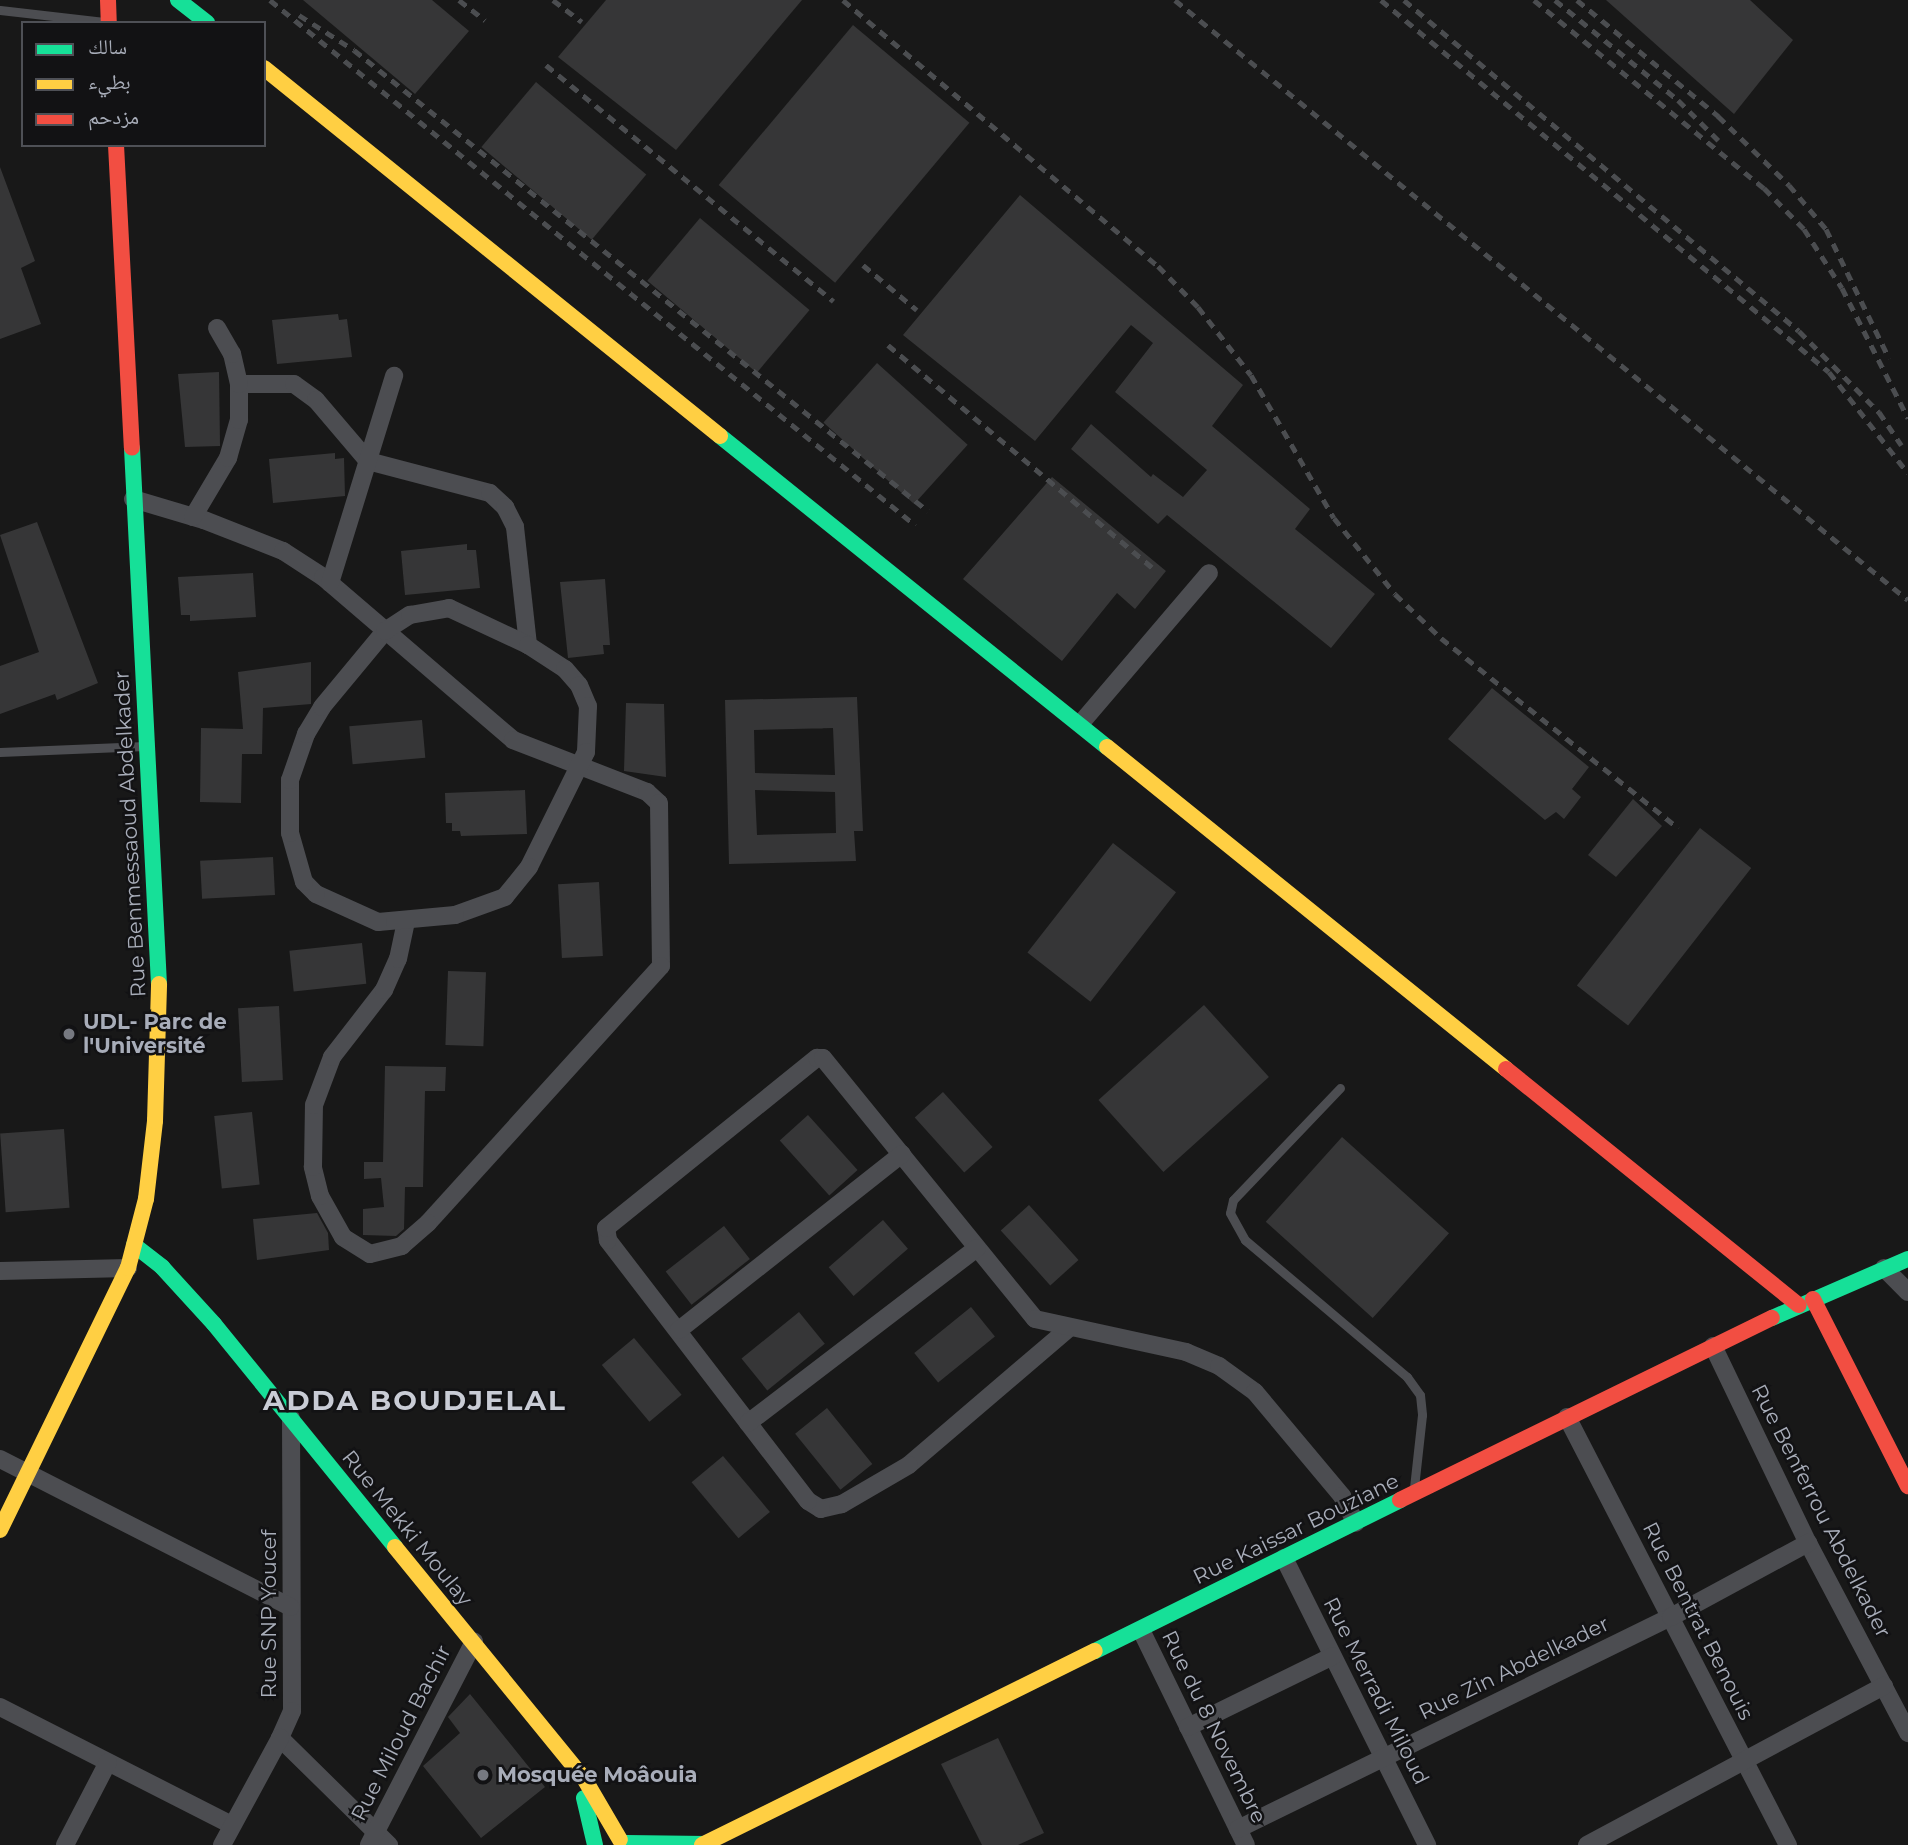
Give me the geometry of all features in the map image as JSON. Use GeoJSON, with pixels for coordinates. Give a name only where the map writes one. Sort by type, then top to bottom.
{"type":"FeatureCollection","features":[{"type":"Feature","properties":{"kind":"street"},"geometry":{"type":"LineString","coordinates":[[108,0],[109,21]]}},
{"type":"Feature","properties":{"kind":"street"},"geometry":{"type":"LineString","coordinates":[[177,0],[204,21]]}},
{"type":"Feature","properties":{"kind":"street"},"geometry":{"type":"LineString","coordinates":[[266,70],[1806,1302],[1908,1486]]}},
{"type":"Feature","properties":{"kind":"street","name":"Rue Benmessaoud Abdelkader"},"geometry":{"type":"LineString","coordinates":[[0,1530],[128,1268],[150,1170],[160,1010],[116,147]]}},
{"type":"Feature","properties":{"kind":"street"},"geometry":{"type":"LineString","coordinates":[[193,517],[228,458],[239,420],[239,384],[232,354],[217,328]]}},
{"type":"Feature","properties":{"kind":"street"},"geometry":{"type":"LineString","coordinates":[[330,583],[394,376]]}},
{"type":"Feature","properties":{"kind":"street"},"geometry":{"type":"LineString","coordinates":[[239,384],[294,384],[316,400],[368,461],[491,493],[505,507],[516,527],[528,645]]}},
{"type":"Feature","properties":{"kind":"street"},"geometry":{"type":"LineString","coordinates":[[133,499],[193,517],[283,551],[330,583],[513,740],[657,798],[664,962],[428,1223],[402,1245],[370,1254],[343,1237],[320,1196],[313,1167],[314,1105],[332,1057],[384,990],[398,959],[406,922]]}},
{"type":"Feature","properties":{"kind":"street"},"geometry":{"type":"LineString","coordinates":[[1081,723],[1209,573]]}},
{"type":"Feature","properties":{"kind":"street"},"geometry":{"type":"LineString","coordinates":[[449,608],[528,645],[565,669],[579,685],[590,731],[577,768],[529,867],[505,897],[456,915],[406,922],[378,922],[316,894],[300,875],[289,820],[290,780],[306,734],[385,631],[410,615],[449,608]]}},
{"type":"Feature","properties":{"kind":"street"},"geometry":{"type":"LineString","coordinates":[[1068,1329],[909,1465],[831,1508],[817,1508],[808,1501],[608,1240],[607,1224],[818,1057],[831,1063],[1035,1319],[1068,1329],[1186,1352],[1219,1366],[1255,1392],[1342,1496],[1356,1522]]}},
{"type":"Feature","properties":{"kind":"street"},"geometry":{"type":"LineString","coordinates":[[679,1330],[902,1154]]}},
{"type":"Feature","properties":{"kind":"street","name":"Rue Mekki Moulay"},"geometry":{"type":"LineString","coordinates":[[134,1245],[162,1267],[214,1324],[566,1759]]}},
{"type":"Feature","properties":{"kind":"street"},"geometry":{"type":"LineString","coordinates":[[748,1423],[977,1248]]}},
{"type":"Feature","properties":{"kind":"street","name":"Rue Kaissar Bouziane"},"geometry":{"type":"LineString","coordinates":[[704,1844],[1713,1346],[1806,1302],[1908,1259]]}},
{"type":"Feature","properties":{"kind":"street"},"geometry":{"type":"LineString","coordinates":[[0,1271],[128,1268]]}},
{"type":"Feature","properties":{"kind":"street"},"geometry":{"type":"LineString","coordinates":[[1884,1268],[1908,1292]]}},
{"type":"Feature","properties":{"kind":"street","name":"Rue Benferrou Abdelkader"},"geometry":{"type":"LineString","coordinates":[[1713,1346],[1808,1543],[1908,1732]]}},
{"type":"Feature","properties":{"kind":"street","name":"Rue Bentrat Benouis"},"geometry":{"type":"LineString","coordinates":[[1567,1417],[1788,1845]]}},
{"type":"Feature","properties":{"kind":"street","name":"Rue SNP Youcef"},"geometry":{"type":"LineString","coordinates":[[222,1845],[291,1717],[291,1419]]}},
{"type":"Feature","properties":{"kind":"street"},"geometry":{"type":"LineString","coordinates":[[0,1459],[291,1607]]}},
{"type":"Feature","properties":{"kind":"street","name":"Rue Zin Abdelkader"},"geometry":{"type":"LineString","coordinates":[[1242,1837],[1384,1757],[1671,1617],[1808,1543]]}},
{"type":"Feature","properties":{"kind":"street","name":"Rue Merradi Miloud"},"geometry":{"type":"LineString","coordinates":[[1284,1558],[1427,1845]]}},
{"type":"Feature","properties":{"kind":"street","name":"Rue du 8 Novembre"},"geometry":{"type":"LineString","coordinates":[[1141,1630],[1242,1837]]}},
{"type":"Feature","properties":{"kind":"street","name":"Rue Miloud Bachir"},"geometry":{"type":"LineString","coordinates":[[372,1838],[474,1642]]}},
{"type":"Feature","properties":{"kind":"street"},"geometry":{"type":"LineString","coordinates":[[1188,1727],[1333,1656]]}},
{"type":"Feature","properties":{"kind":"street"},"geometry":{"type":"LineString","coordinates":[[1587,1845],[1884,1686]]}},
{"type":"Feature","properties":{"kind":"street"},"geometry":{"type":"LineString","coordinates":[[0,1707],[233,1825]]}},
{"type":"Feature","properties":{"kind":"street"},"geometry":{"type":"LineString","coordinates":[[279,1738],[372,1838],[389,1845]]}},
{"type":"Feature","properties":{"kind":"street"},"geometry":{"type":"LineString","coordinates":[[566,1759],[590,1815],[597,1845],[704,1844]]}},
{"type":"Feature","properties":{"kind":"street"},"geometry":{"type":"LineString","coordinates":[[566,1759],[585,1780],[624,1843]]}},
{"type":"Feature","properties":{"kind":"street"},"geometry":{"type":"LineString","coordinates":[[65,1845],[108,1762]]}},
{"type":"Feature","properties":{"kind":"lane"},"geometry":{"type":"LineString","coordinates":[[0,10],[92,21]]}},
{"type":"Feature","properties":{"kind":"lane"},"geometry":{"type":"LineString","coordinates":[[0,752],[146,746]]}},
{"type":"Feature","properties":{"kind":"lane"},"geometry":{"type":"LineString","coordinates":[[1340,1088],[1233,1200],[1230,1213],[1245,1240],[1407,1377],[1420,1395],[1422,1415],[1413,1494]]}},
{"type":"Feature","properties":{"kind":"building"},"geometry":{"type":"Polygon","coordinates":[[[303,0],[432,0],[469,31],[415,94],[303,0]]]}},
{"type":"Feature","properties":{"kind":"building"},"geometry":{"type":"Polygon","coordinates":[[[606,0],[802,0],[676,150],[558,57],[606,0]]]}},
{"type":"Feature","properties":{"kind":"building"},"geometry":{"type":"Polygon","coordinates":[[[1606,0],[1750,0],[1793,40],[1734,114],[1606,0]]]}},
{"type":"Feature","properties":{"kind":"building"},"geometry":{"type":"Polygon","coordinates":[[[853,25],[969,123],[835,283],[719,185],[853,25]]]}},
{"type":"Feature","properties":{"kind":"building"},"geometry":{"type":"Polygon","coordinates":[[[536,82],[646,175],[592,240],[481,147],[536,82]]]}},
{"type":"Feature","properties":{"kind":"building"},"geometry":{"type":"Polygon","coordinates":[[[0,167],[35,261],[21,268],[41,324],[0,339],[0,167]]]}},
{"type":"Feature","properties":{"kind":"building"},"geometry":{"type":"Polygon","coordinates":[[[1020,195],[1243,385],[1212,426],[1310,509],[1295,529],[1375,594],[1331,648],[1167,515],[1158,524],[1071,449],[1091,424],[1151,477],[1153,474],[1183,497],[1207,470],[1115,392],[1153,343],[1131,325],[1035,441],[903,335],[1020,195]]]}},
{"type":"Feature","properties":{"kind":"building"},"geometry":{"type":"Polygon","coordinates":[[[700,218],[810,310],[757,373],[647,281],[700,218]]]}},
{"type":"Feature","properties":{"kind":"building"},"geometry":{"type":"Polygon","coordinates":[[[338,314],[339,320],[347,319],[352,357],[277,364],[272,320],[338,314]]]}},
{"type":"Feature","properties":{"kind":"building"},"geometry":{"type":"Polygon","coordinates":[[[877,363],[968,445],[914,504],[823,422],[877,363]]]}},
{"type":"Feature","properties":{"kind":"building"},"geometry":{"type":"Polygon","coordinates":[[[219,372],[220,446],[185,447],[178,374],[219,372]]]}},
{"type":"Feature","properties":{"kind":"building"},"geometry":{"type":"Polygon","coordinates":[[[335,453],[335,459],[344,458],[345,496],[273,503],[269,459],[335,453]]]}},
{"type":"Feature","properties":{"kind":"building"},"geometry":{"type":"Polygon","coordinates":[[[1052,477],[1166,571],[1135,609],[1117,593],[1062,661],[963,579],[1052,477]]]}},
{"type":"Feature","properties":{"kind":"building"},"geometry":{"type":"Polygon","coordinates":[[[37,522],[98,683],[57,700],[55,694],[0,714],[0,666],[39,652],[0,535],[37,522]]]}},
{"type":"Feature","properties":{"kind":"building"},"geometry":{"type":"Polygon","coordinates":[[[467,544],[467,550],[476,550],[480,588],[405,595],[401,551],[467,544]]]}},
{"type":"Feature","properties":{"kind":"building"},"geometry":{"type":"Polygon","coordinates":[[[253,573],[256,617],[190,621],[190,615],[181,615],[178,577],[253,573]]]}},
{"type":"Feature","properties":{"kind":"building"},"geometry":{"type":"Polygon","coordinates":[[[605,579],[610,645],[603,645],[604,654],[568,658],[560,582],[605,579]]]}},
{"type":"Feature","properties":{"kind":"building"},"geometry":{"type":"Polygon","coordinates":[[[311,662],[311,704],[263,708],[262,754],[242,754],[241,803],[200,802],[201,728],[243,729],[238,672],[311,662]]]}},
{"type":"Feature","properties":{"kind":"building"},"geometry":{"type":"Polygon","coordinates":[[[1492,688],[1589,767],[1572,789],[1581,797],[1564,819],[1556,812],[1545,820],[1448,739],[1492,688]]]}},
{"type":"Feature","properties":{"kind":"building"},"geometry":{"type":"Polygon","coordinates":[[[857,697],[863,831],[854,831],[856,861],[729,864],[725,700],[857,697]],[[833,728],[754,730],[755,773],[835,775],[833,728]],[[755,790],[757,835],[836,833],[835,792],[755,790]]]}},
{"type":"Feature","properties":{"kind":"building"},"geometry":{"type":"Polygon","coordinates":[[[626,703],[664,704],[666,777],[624,771],[626,703]]]}},
{"type":"Feature","properties":{"kind":"building"},"geometry":{"type":"Polygon","coordinates":[[[422,720],[425,758],[353,764],[349,726],[422,720]]]}},
{"type":"Feature","properties":{"kind":"building"},"geometry":{"type":"Polygon","coordinates":[[[525,790],[527,834],[461,836],[460,831],[452,831],[452,823],[446,823],[445,793],[525,790]]]}},
{"type":"Feature","properties":{"kind":"building"},"geometry":{"type":"Polygon","coordinates":[[[1633,799],[1662,826],[1616,877],[1588,855],[1633,799]]]}},
{"type":"Feature","properties":{"kind":"building"},"geometry":{"type":"Polygon","coordinates":[[[1700,828],[1751,868],[1628,1026],[1577,986],[1700,828]]]}},
{"type":"Feature","properties":{"kind":"building"},"geometry":{"type":"Polygon","coordinates":[[[1113,843],[1176,892],[1090,1002],[1027,953],[1113,843]]]}},
{"type":"Feature","properties":{"kind":"building"},"geometry":{"type":"Polygon","coordinates":[[[273,857],[275,895],[202,899],[200,861],[273,857]]]}},
{"type":"Feature","properties":{"kind":"building"},"geometry":{"type":"Polygon","coordinates":[[[599,882],[603,956],[562,958],[558,884],[599,882]]]}},
{"type":"Feature","properties":{"kind":"building"},"geometry":{"type":"Polygon","coordinates":[[[362,943],[366,984],[294,991],[289,951],[362,943]]]}},
{"type":"Feature","properties":{"kind":"building"},"geometry":{"type":"Polygon","coordinates":[[[448,971],[486,972],[483,1046],[445,1045],[448,971]]]}},
{"type":"Feature","properties":{"kind":"building"},"geometry":{"type":"Polygon","coordinates":[[[1204,1005],[1269,1077],[1163,1172],[1098,1100],[1204,1005]]]}},
{"type":"Feature","properties":{"kind":"building"},"geometry":{"type":"Polygon","coordinates":[[[279,1006],[283,1080],[242,1082],[238,1008],[279,1006]]]}},
{"type":"Feature","properties":{"kind":"building"},"geometry":{"type":"Polygon","coordinates":[[[385,1066],[446,1067],[445,1091],[425,1091],[423,1187],[405,1187],[404,1229],[396,1236],[363,1235],[363,1209],[384,1207],[381,1178],[364,1179],[364,1162],[383,1162],[385,1066]]]}},
{"type":"Feature","properties":{"kind":"building"},"geometry":{"type":"Polygon","coordinates":[[[943,1092],[993,1147],[964,1172],[915,1117],[943,1092]]]}},
{"type":"Feature","properties":{"kind":"building"},"geometry":{"type":"Polygon","coordinates":[[[252,1112],[260,1185],[222,1189],[214,1116],[252,1112]]]}},
{"type":"Feature","properties":{"kind":"building"},"geometry":{"type":"Polygon","coordinates":[[[808,1115],[858,1170],[829,1195],[780,1140],[808,1115]]]}},
{"type":"Feature","properties":{"kind":"building"},"geometry":{"type":"Polygon","coordinates":[[[64,1129],[70,1208],[6,1212],[0,1133],[64,1129]]]}},
{"type":"Feature","properties":{"kind":"building"},"geometry":{"type":"Polygon","coordinates":[[[1342,1137],[1449,1233],[1373,1318],[1266,1222],[1342,1137]]]}},
{"type":"Feature","properties":{"kind":"building"},"geometry":{"type":"Polygon","coordinates":[[[1029,1205],[1079,1260],[1050,1285],[1001,1230],[1029,1205]]]}},
{"type":"Feature","properties":{"kind":"building"},"geometry":{"type":"Polygon","coordinates":[[[317,1213],[328,1233],[329,1250],[257,1260],[253,1219],[317,1213]]]}},
{"type":"Feature","properties":{"kind":"building"},"geometry":{"type":"Polygon","coordinates":[[[883,1220],[908,1249],[854,1296],[829,1267],[883,1220]]]}},
{"type":"Feature","properties":{"kind":"building"},"geometry":{"type":"Polygon","coordinates":[[[724,1226],[750,1259],[692,1305],[666,1272],[724,1226]]]}},
{"type":"Feature","properties":{"kind":"building"},"geometry":{"type":"Polygon","coordinates":[[[971,1307],[995,1337],[938,1382],[914,1353],[971,1307]]]}},
{"type":"Feature","properties":{"kind":"building"},"geometry":{"type":"Polygon","coordinates":[[[799,1312],[825,1344],[767,1390],[741,1359],[799,1312]]]}},
{"type":"Feature","properties":{"kind":"building"},"geometry":{"type":"Polygon","coordinates":[[[634,1338],[682,1395],[649,1422],[602,1365],[634,1338]]]}},
{"type":"Feature","properties":{"kind":"building"},"geometry":{"type":"Polygon","coordinates":[[[827,1408],[872,1464],[840,1490],[795,1434],[827,1408]]]}},
{"type":"Feature","properties":{"kind":"building"},"geometry":{"type":"Polygon","coordinates":[[[723,1456],[770,1512],[739,1538],[692,1482],[723,1456]]]}},
{"type":"Feature","properties":{"kind":"building","name":"Mosquée Moâouia"},"geometry":{"type":"Polygon","coordinates":[[[470,1694],[545,1787],[481,1838],[423,1766],[460,1733],[448,1717],[470,1694]]]}},
{"type":"Feature","properties":{"kind":"building"},"geometry":{"type":"Polygon","coordinates":[[[998,1738],[1044,1833],[1018,1845],[982,1845],[941,1764],[998,1738]]]}},
{"type":"Feature","properties":{"kind":"railway"},"geometry":{"type":"LineString","coordinates":[[270,0],[915,525]]}},
{"type":"Feature","properties":{"kind":"railway"},"geometry":{"type":"LineString","coordinates":[[459,0],[485,20]]}},
{"type":"Feature","properties":{"kind":"railway"},"geometry":{"type":"LineString","coordinates":[[553,0],[582,22]]}},
{"type":"Feature","properties":{"kind":"railway"},"geometry":{"type":"LineString","coordinates":[[843,0],[1158,266],[1198,307],[1251,375],[1334,518],[1395,594],[1441,638],[1678,828]]}},
{"type":"Feature","properties":{"kind":"railway"},"geometry":{"type":"LineString","coordinates":[[1175,0],[1908,600]]}},
{"type":"Feature","properties":{"kind":"railway"},"geometry":{"type":"LineString","coordinates":[[1381,0],[1829,372],[1908,473]]}},
{"type":"Feature","properties":{"kind":"railway"},"geometry":{"type":"LineString","coordinates":[[1404,0],[1799,331],[1879,412],[1901,445]]}},
{"type":"Feature","properties":{"kind":"railway"},"geometry":{"type":"LineString","coordinates":[[1534,0],[1764,188],[1804,229],[1842,288],[1908,418]]}},
{"type":"Feature","properties":{"kind":"railway"},"geometry":{"type":"LineString","coordinates":[[1555,0],[1678,100],[1718,140]]}},
{"type":"Feature","properties":{"kind":"railway"},"geometry":{"type":"LineString","coordinates":[[1577,0],[1718,116],[1789,185],[1826,229],[1889,358]]}},
{"type":"Feature","properties":{"kind":"railway"},"geometry":{"type":"LineString","coordinates":[[299,15],[354,50],[928,511]]}},
{"type":"Feature","properties":{"kind":"railway"},"geometry":{"type":"LineString","coordinates":[[546,65],[833,301]]}},
{"type":"Feature","properties":{"kind":"railway"},"geometry":{"type":"LineString","coordinates":[[863,265],[917,310]]}},
{"type":"Feature","properties":{"kind":"railway"},"geometry":{"type":"LineString","coordinates":[[888,345],[1152,567]]}},
{"type":"Feature","properties":{"kind":"traffic: fast"},"geometry":{"type":"LineString","coordinates":[[178,0],[204,21]]}},
{"type":"Feature","properties":{"kind":"traffic: fast"},"geometry":{"type":"LineString","coordinates":[[720,436],[1107,747]]}},
{"type":"Feature","properties":{"kind":"traffic: fast"},"geometry":{"type":"LineString","coordinates":[[132,448],[159,984]]}},
{"type":"Feature","properties":{"kind":"traffic: fast"},"geometry":{"type":"LineString","coordinates":[[134,1245],[162,1267],[214,1324],[395,1547]]}},
{"type":"Feature","properties":{"kind":"traffic: fast"},"geometry":{"type":"LineString","coordinates":[[1772,1318],[1908,1259]]}},
{"type":"Feature","properties":{"kind":"traffic: fast"},"geometry":{"type":"LineString","coordinates":[[1095,1651],[1400,1500]]}},
{"type":"Feature","properties":{"kind":"traffic: fast"},"geometry":{"type":"LineString","coordinates":[[584,1798],[595,1845]]}},
{"type":"Feature","properties":{"kind":"traffic: fast"},"geometry":{"type":"LineString","coordinates":[[626,1843],[706,1844]]}},
{"type":"Feature","properties":{"kind":"traffic: slow"},"geometry":{"type":"LineString","coordinates":[[266,70],[720,436]]}},
{"type":"Feature","properties":{"kind":"traffic: slow"},"geometry":{"type":"LineString","coordinates":[[1107,747],[1506,1069]]}},
{"type":"Feature","properties":{"kind":"traffic: slow"},"geometry":{"type":"LineString","coordinates":[[0,1530],[128,1268],[146,1199],[155,1121],[159,984]]}},
{"type":"Feature","properties":{"kind":"traffic: slow"},"geometry":{"type":"LineString","coordinates":[[395,1547],[585,1780],[620,1840]]}},
{"type":"Feature","properties":{"kind":"traffic: slow"},"geometry":{"type":"LineString","coordinates":[[702,1845],[1095,1651]]}},
{"type":"Feature","properties":{"kind":"traffic: jam"},"geometry":{"type":"LineString","coordinates":[[108,0],[109,21]]}},
{"type":"Feature","properties":{"kind":"traffic: jam"},"geometry":{"type":"LineString","coordinates":[[116,147],[132,448]]}},
{"type":"Feature","properties":{"kind":"traffic: jam"},"geometry":{"type":"LineString","coordinates":[[1506,1069],[1799,1305]]}},
{"type":"Feature","properties":{"kind":"traffic: jam"},"geometry":{"type":"LineString","coordinates":[[1813,1299],[1908,1486]]}},
{"type":"Feature","properties":{"kind":"traffic: jam"},"geometry":{"type":"LineString","coordinates":[[1400,1500],[1772,1318]]}},
{"type":"Feature","properties":{"kind":"place","name":"UDL- Parc de l'Université"},"geometry":{"type":"Point","coordinates":[69,1034]}},
{"type":"Feature","properties":{"kind":"place","name":"Mosquée Moâouia"},"geometry":{"type":"Point","coordinates":[483,1775]}},
{"type":"Feature","properties":{"kind":"district","name":"ADDA BOUDJELAL"},"geometry":{"type":"Point","coordinates":[415,1400]}}]}
